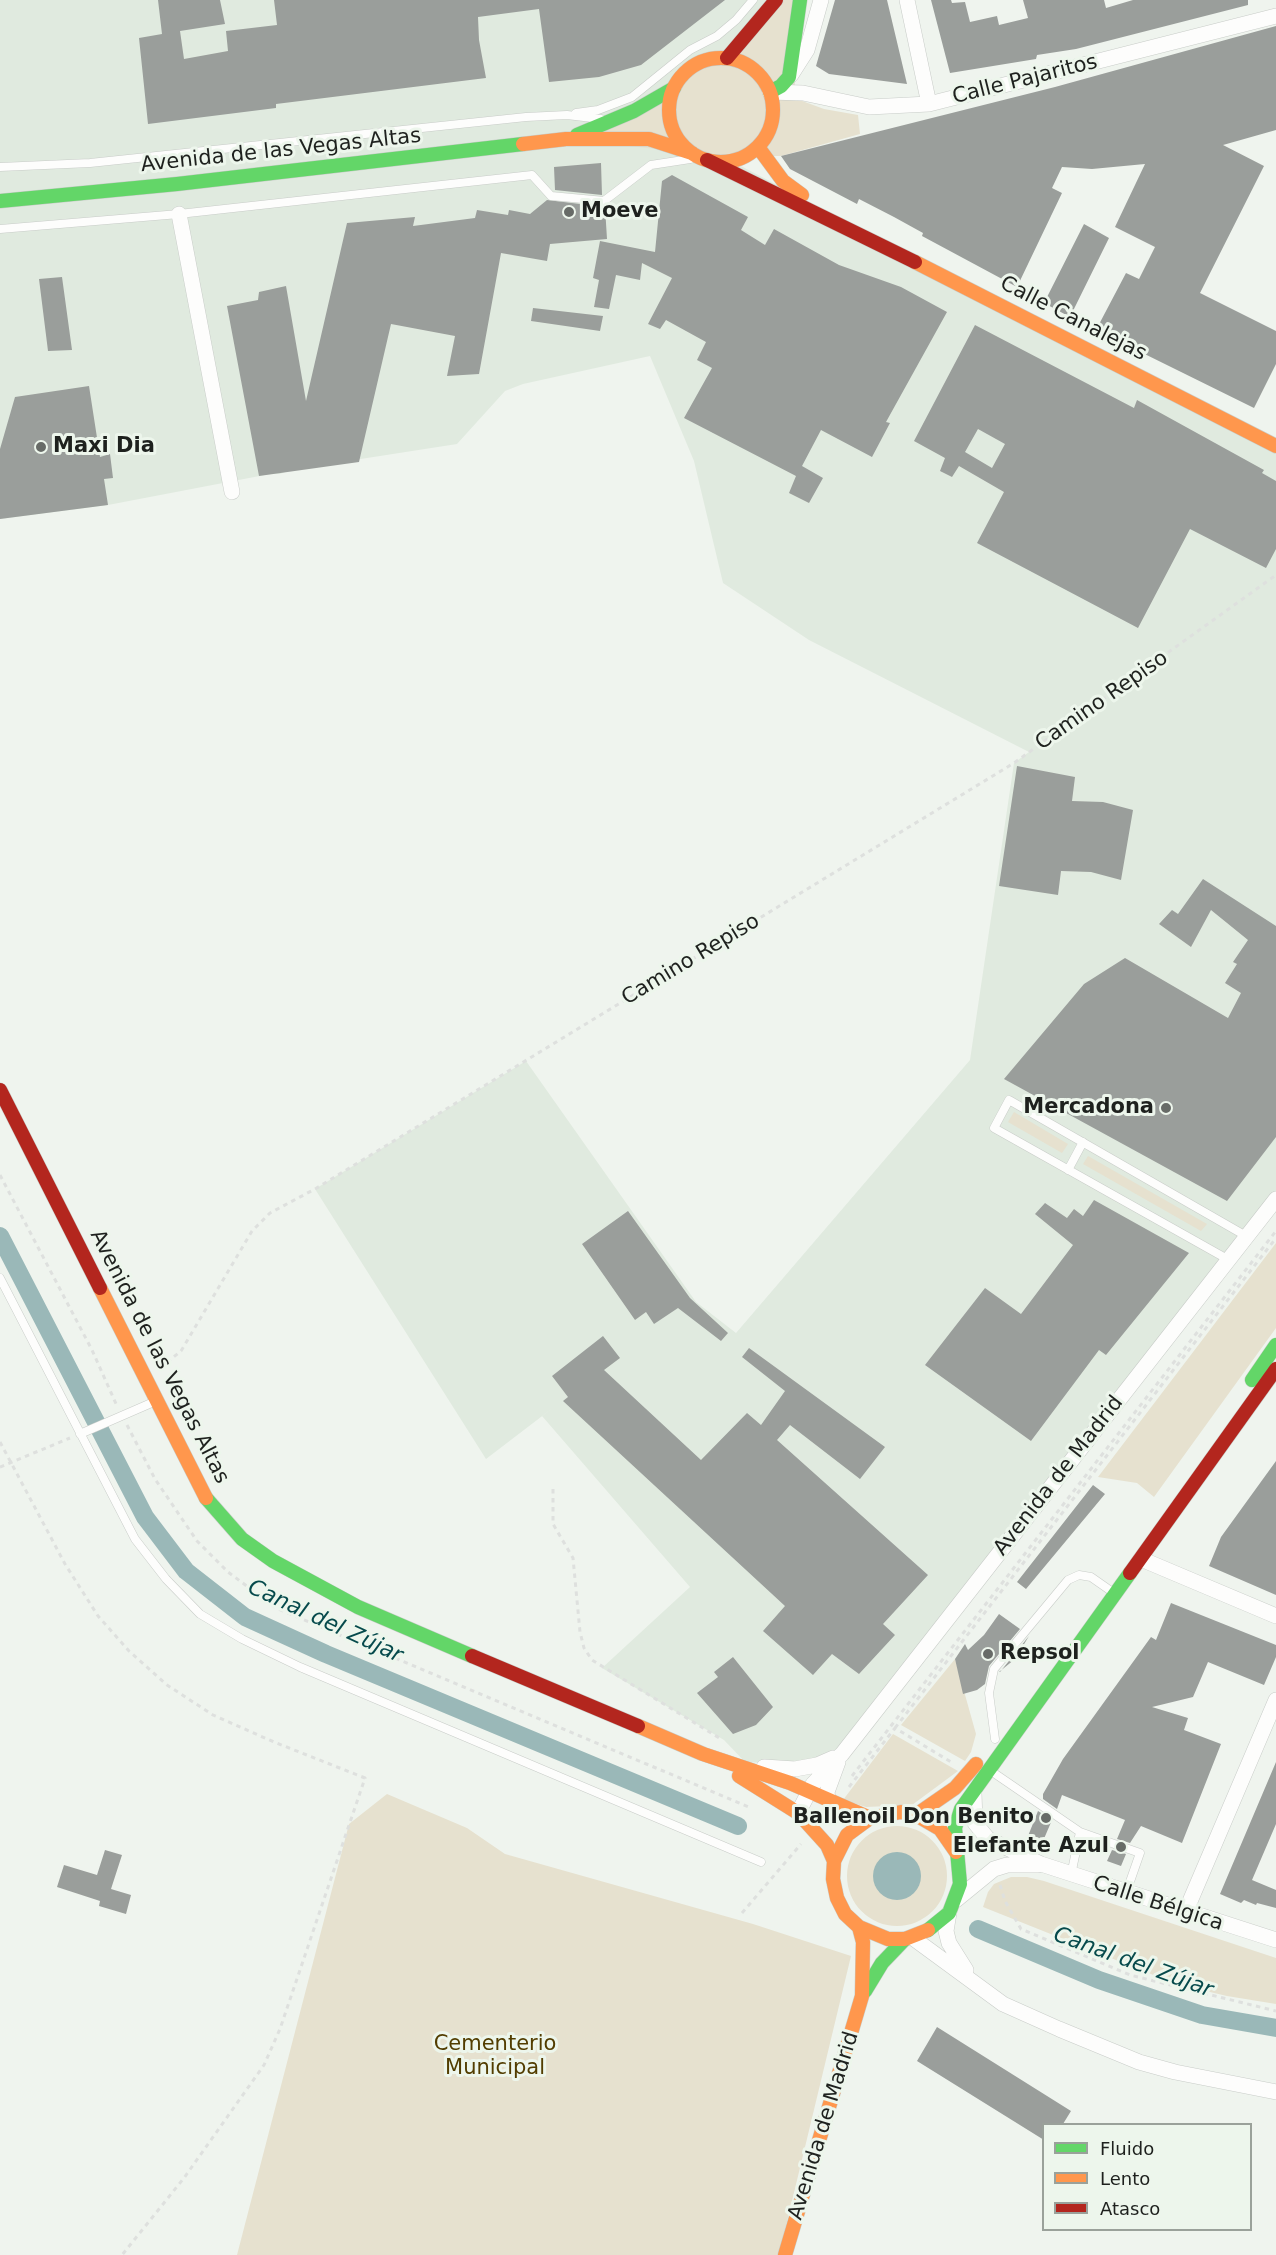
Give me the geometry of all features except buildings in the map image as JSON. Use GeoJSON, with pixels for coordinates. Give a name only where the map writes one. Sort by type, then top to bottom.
{"type":"FeatureCollection","features":[{"type":"Feature","properties":{"kind":"main road"},"geometry":{"type":"LineString","coordinates":[[728,58],[776,0]]}},
{"type":"Feature","properties":{"kind":"main road"},"geometry":{"type":"LineString","coordinates":[[770,92],[781,86],[789,77],[800,0]]}},
{"type":"Feature","properties":{"kind":"main road"},"geometry":{"type":"LineString","coordinates":[[714,58],[728,58],[753,69],[763,79],[770,92],[772,121],[758,147],[734,160],[700,157],[681,143],[671,124],[670,102],[674,88],[681,77],[696,65],[714,58]]}},
{"type":"Feature","properties":{"kind":"main road","name":"Avenida de las Vegas Altas"},"geometry":{"type":"LineString","coordinates":[[566,140],[634,111],[674,88]]}},
{"type":"Feature","properties":{"kind":"main road","name":"Avenida de las Vegas Altas"},"geometry":{"type":"LineString","coordinates":[[0,201],[177,184],[566,140],[649,139],[700,157]]}},
{"type":"Feature","properties":{"kind":"main road","name":"Calle Canalejas"},"geometry":{"type":"LineString","coordinates":[[758,147],[783,181],[852,230]]}},
{"type":"Feature","properties":{"kind":"main road","name":"Calle Canalejas"},"geometry":{"type":"LineString","coordinates":[[700,157],[852,230],[1276,446]]}},
{"type":"Feature","properties":{"kind":"main road","name":"Avenida de las Vegas Altas"},"geometry":{"type":"LineString","coordinates":[[0,1090],[208,1502],[242,1539],[273,1561],[358,1607],[703,1754]]}},
{"type":"Feature","properties":{"kind":"main road"},"geometry":{"type":"LineString","coordinates":[[956,1852],[940,1829],[916,1815],[885,1813],[870,1818],[847,1835],[834,1861],[833,1879],[837,1898],[846,1914],[859,1927],[888,1939],[909,1938],[933,1928],[952,1907],[960,1868],[956,1852],[955,1828],[961,1809],[1276,1345]]}},
{"type":"Feature","properties":{"kind":"main road"},"geometry":{"type":"LineString","coordinates":[[916,1815],[955,1788],[969,1773],[1110,1590],[1141,1559],[1276,1369]]}},
{"type":"Feature","properties":{"kind":"main road"},"geometry":{"type":"LineString","coordinates":[[703,1754],[809,1791],[870,1818]]}},
{"type":"Feature","properties":{"kind":"main road"},"geometry":{"type":"LineString","coordinates":[[703,1754],[798,1814],[827,1845],[834,1861]]}},
{"type":"Feature","properties":{"kind":"main road"},"geometry":{"type":"LineString","coordinates":[[859,1927],[863,1942],[862,1996]]}},
{"type":"Feature","properties":{"kind":"main road"},"geometry":{"type":"LineString","coordinates":[[862,1996],[882,1963],[909,1938]]}},
{"type":"Feature","properties":{"kind":"main road","name":"Avenida de Madrid"},"geometry":{"type":"LineString","coordinates":[[785,2255],[862,1996]]}},
{"type":"Feature","properties":{"kind":"street"},"geometry":{"type":"LineString","coordinates":[[789,77],[807,50],[821,0]]}},
{"type":"Feature","properties":{"kind":"street"},"geometry":{"type":"LineString","coordinates":[[907,0],[929,104]]}},
{"type":"Feature","properties":{"kind":"street","name":"Calle Pajaritos"},"geometry":{"type":"LineString","coordinates":[[770,92],[803,93],[869,107],[929,104],[1276,16]]}},
{"type":"Feature","properties":{"kind":"street"},"geometry":{"type":"LineString","coordinates":[[179,214],[232,492]]}},
{"type":"Feature","properties":{"kind":"street","name":"Avenida de Madrid"},"geometry":{"type":"LineString","coordinates":[[842,1754],[1276,1198]]}},
{"type":"Feature","properties":{"kind":"street"},"geometry":{"type":"LineString","coordinates":[[1141,1559],[1276,1616]]}},
{"type":"Feature","properties":{"kind":"street"},"geometry":{"type":"LineString","coordinates":[[1185,1913],[1276,1700]]}},
{"type":"Feature","properties":{"kind":"street"},"geometry":{"type":"LineString","coordinates":[[703,1754],[776,1769],[817,1765],[842,1754]]}},
{"type":"Feature","properties":{"kind":"street"},"geometry":{"type":"LineString","coordinates":[[833,1801],[830,1782],[842,1754]]}},
{"type":"Feature","properties":{"kind":"street"},"geometry":{"type":"LineString","coordinates":[[798,1814],[809,1791],[842,1754]]}},
{"type":"Feature","properties":{"kind":"street","name":"Calle Bélgica"},"geometry":{"type":"LineString","coordinates":[[975,1788],[974,1815],[980,1832],[988,1839],[1041,1864],[1071,1875],[1276,1940]]}},
{"type":"Feature","properties":{"kind":"street"},"geometry":{"type":"LineString","coordinates":[[985,1992],[965,1969],[949,1943],[946,1932],[952,1907],[994,1869],[1007,1865],[1041,1864]]}},
{"type":"Feature","properties":{"kind":"street"},"geometry":{"type":"LineString","coordinates":[[909,1938],[985,1992],[1022,2014],[1139,2062],[1219,2082],[1276,2091]]}},
{"type":"Feature","properties":{"kind":"lane"},"geometry":{"type":"LineString","coordinates":[[0,167],[90,163],[598,110],[632,97],[690,50],[717,36],[736,20],[753,0]]}},
{"type":"Feature","properties":{"kind":"lane"},"geometry":{"type":"LineString","coordinates":[[567,115],[611,121]]}},
{"type":"Feature","properties":{"kind":"lane"},"geometry":{"type":"LineString","coordinates":[[0,229],[179,214],[531,175],[551,196],[604,201],[651,165],[700,157]]}},
{"type":"Feature","properties":{"kind":"lane"},"geometry":{"type":"LineString","coordinates":[[1229,1260],[994,1128],[1010,1100],[1246,1236]]}},
{"type":"Feature","properties":{"kind":"lane"},"geometry":{"type":"LineString","coordinates":[[1068,1170],[1083,1142]]}},
{"type":"Feature","properties":{"kind":"lane"},"geometry":{"type":"LineString","coordinates":[[0,1278],[135,1539],[166,1579],[200,1614],[242,1640],[300,1667],[761,1862]]}},
{"type":"Feature","properties":{"kind":"lane"},"geometry":{"type":"LineString","coordinates":[[80,1434],[158,1401]]}},
{"type":"Feature","properties":{"kind":"lane"},"geometry":{"type":"LineString","coordinates":[[995,1739],[989,1693],[994,1670],[1068,1580],[1078,1575],[1091,1577],[1110,1590]]}},
{"type":"Feature","properties":{"kind":"lane"},"geometry":{"type":"LineString","coordinates":[[988,1770],[1080,1832],[1140,1853],[1126,1893]]}},
{"type":"Feature","properties":{"kind":"lane"},"geometry":{"type":"LineString","coordinates":[[1071,1875],[1080,1832]]}},
{"type":"Feature","properties":{"kind":"path","name":"Camino Repiso"},"geometry":{"type":"LineString","coordinates":[[146,1376],[181,1352],[252,1231],[270,1213],[325,1183],[1014,763],[1276,575]]}},
{"type":"Feature","properties":{"kind":"path"},"geometry":{"type":"LineString","coordinates":[[0,1175],[92,1350],[121,1415],[155,1479],[196,1541],[228,1572],[276,1608],[755,1810]]}},
{"type":"Feature","properties":{"kind":"path"},"geometry":{"type":"LineString","coordinates":[[833,1801],[1276,1231]]}},
{"type":"Feature","properties":{"kind":"path"},"geometry":{"type":"LineString","coordinates":[[833,1801],[895,1728],[1276,1238]]}},
{"type":"Feature","properties":{"kind":"path"},"geometry":{"type":"LineString","coordinates":[[0,1467],[80,1434]]}},
{"type":"Feature","properties":{"kind":"path"},"geometry":{"type":"LineString","coordinates":[[0,1442],[64,1564],[98,1616],[129,1651],[159,1678],[213,1715],[365,1778],[280,2029],[264,2065],[184,2178],[122,2255]]}},
{"type":"Feature","properties":{"kind":"path"},"geometry":{"type":"LineString","coordinates":[[553,1489],[553,1524],[573,1558],[580,1632],[584,1648],[592,1660],[724,1740]]}},
{"type":"Feature","properties":{"kind":"path"},"geometry":{"type":"LineString","coordinates":[[895,1728],[969,1773]]}},
{"type":"Feature","properties":{"kind":"path"},"geometry":{"type":"LineString","coordinates":[[742,1913],[786,1865],[813,1829]]}},
{"type":"Feature","properties":{"kind":"path"},"geometry":{"type":"LineString","coordinates":[[994,1869],[1005,1901],[1021,1929],[1130,1975],[1276,2011]]}},
{"type":"Feature","properties":{"kind":"shaded area"},"geometry":{"type":"Polygon","coordinates":[[[0,0],[776,0],[727,58],[714,58],[690,68],[674,131],[1276,446],[1276,1198],[842,1754],[817,1765],[745,1762],[724,1740],[602,1668],[690,1587],[542,1416],[486,1459],[315,1189],[526,1061],[696,1302],[736,1333],[970,1060],[1014,763],[1029,752],[809,640],[723,583],[694,461],[650,356],[523,384],[505,391],[457,444],[290,470],[280,474],[108,505],[0,519],[0,0]]]}},
{"type":"Feature","properties":{"kind":"green space"},"geometry":{"type":"Polygon","coordinates":[[[776,0],[800,0],[794,98],[824,109],[858,115],[860,134],[781,156],[763,156],[758,147],[734,160],[721,162],[692,153],[566,139],[674,88],[681,77],[702,61],[727,58],[776,0]]]}},
{"type":"Feature","properties":{"kind":"green space"},"geometry":{"type":"Polygon","coordinates":[[[1014,1112],[1068,1144],[1062,1153],[1008,1122],[1014,1112]]]}},
{"type":"Feature","properties":{"kind":"green space"},"geometry":{"type":"Polygon","coordinates":[[[1088,1156],[1207,1224],[1201,1231],[1083,1164],[1088,1156]]]}},
{"type":"Feature","properties":{"kind":"green space"},"geometry":{"type":"Polygon","coordinates":[[[1276,1243],[1276,1328],[1154,1497],[1137,1483],[1098,1477],[1276,1243]]]}},
{"type":"Feature","properties":{"kind":"green space"},"geometry":{"type":"Polygon","coordinates":[[[955,1659],[976,1734],[971,1752],[965,1761],[901,1725],[955,1659]]]}},
{"type":"Feature","properties":{"kind":"green space"},"geometry":{"type":"Polygon","coordinates":[[[893,1734],[958,1771],[912,1805],[866,1807],[843,1800],[893,1734]]]}},
{"type":"Feature","properties":{"kind":"green space","name":"Cementerio Municipal"},"geometry":{"type":"Polygon","coordinates":[[[387,1794],[467,1828],[505,1854],[753,1924],[851,1956],[779,2255],[237,2255],[349,1824],[387,1794]]]}},
{"type":"Feature","properties":{"kind":"green space"},"geometry":{"type":"Polygon","coordinates":[[[897,1826],[916,1830],[933,1840],[943,1857],[947,1876],[943,1895],[933,1912],[916,1922],[897,1926],[878,1922],[861,1912],[851,1895],[847,1876],[851,1857],[861,1840],[878,1830],[897,1826]]]}},
{"type":"Feature","properties":{"kind":"green space"},"geometry":{"type":"Polygon","coordinates":[[[1011,1877],[1027,1877],[1044,1881],[1276,1958],[1276,2004],[1176,1984],[983,1907],[988,1892],[994,1884],[1011,1877]]]}},
{"type":"Feature","properties":{"kind":"water"},"geometry":{"type":"Polygon","coordinates":[[[897,1852],[914,1859],[921,1876],[914,1893],[897,1900],[880,1893],[873,1876],[880,1859],[897,1852]]]}},
{"type":"Feature","properties":{"kind":"waterway","name":"Canal del Zújar"},"geometry":{"type":"LineString","coordinates":[[0,1236],[145,1517],[186,1571],[245,1617],[326,1654],[738,1826]]}},
{"type":"Feature","properties":{"kind":"waterway","name":"Canal del Zújar"},"geometry":{"type":"LineString","coordinates":[[978,1929],[1099,1980],[1202,2015],[1276,2028]]}},
{"type":"Feature","properties":{"kind":"traffic: fast"},"geometry":{"type":"LineString","coordinates":[[770,92],[781,86],[789,77],[800,0]]}},
{"type":"Feature","properties":{"kind":"traffic: fast"},"geometry":{"type":"LineString","coordinates":[[577,135],[634,111],[674,88]]}},
{"type":"Feature","properties":{"kind":"traffic: fast"},"geometry":{"type":"LineString","coordinates":[[0,201],[177,184],[523,144]]}},
{"type":"Feature","properties":{"kind":"traffic: fast"},"geometry":{"type":"LineString","coordinates":[[1252,1380],[1276,1345]]}},
{"type":"Feature","properties":{"kind":"traffic: fast"},"geometry":{"type":"LineString","coordinates":[[206,1498],[242,1539],[273,1561],[358,1607],[472,1656]]}},
{"type":"Feature","properties":{"kind":"traffic: fast"},"geometry":{"type":"LineString","coordinates":[[928,1930],[949,1913],[960,1884],[955,1828],[961,1809],[1130,1573]]}},
{"type":"Feature","properties":{"kind":"traffic: fast"},"geometry":{"type":"LineString","coordinates":[[865,1991],[882,1963],[905,1939]]}},
{"type":"Feature","properties":{"kind":"traffic: slow"},"geometry":{"type":"LineString","coordinates":[[721,58],[741,62],[758,73],[769,90],[773,110],[769,130],[758,147],[741,158],[721,162],[701,158],[684,147],[673,130],[669,110],[673,90],[684,73],[701,62],[721,58]]}},
{"type":"Feature","properties":{"kind":"traffic: slow"},"geometry":{"type":"LineString","coordinates":[[523,144],[566,139],[649,139],[692,153]]}},
{"type":"Feature","properties":{"kind":"traffic: slow"},"geometry":{"type":"LineString","coordinates":[[758,147],[783,181],[802,195]]}},
{"type":"Feature","properties":{"kind":"traffic: slow"},"geometry":{"type":"LineString","coordinates":[[915,262],[1276,446]]}},
{"type":"Feature","properties":{"kind":"traffic: slow"},"geometry":{"type":"LineString","coordinates":[[100,1288],[206,1498]]}},
{"type":"Feature","properties":{"kind":"traffic: slow"},"geometry":{"type":"LineString","coordinates":[[638,1726],[703,1754],[790,1783],[870,1818]]}},
{"type":"Feature","properties":{"kind":"traffic: slow"},"geometry":{"type":"LineString","coordinates":[[916,1815],[955,1788],[976,1764]]}},
{"type":"Feature","properties":{"kind":"traffic: slow"},"geometry":{"type":"LineString","coordinates":[[739,1776],[798,1813],[827,1845],[834,1861]]}},
{"type":"Feature","properties":{"kind":"traffic: slow"},"geometry":{"type":"LineString","coordinates":[[928,1930],[905,1939],[888,1939],[859,1927],[845,1914],[837,1898],[833,1879],[834,1861],[847,1835],[870,1818],[901,1812],[916,1815],[940,1829],[956,1852]]}},
{"type":"Feature","properties":{"kind":"traffic: slow"},"geometry":{"type":"LineString","coordinates":[[785,2255],[862,1996],[863,1942],[859,1927]]}},
{"type":"Feature","properties":{"kind":"traffic: jam"},"geometry":{"type":"LineString","coordinates":[[727,58],[776,0]]}},
{"type":"Feature","properties":{"kind":"traffic: jam"},"geometry":{"type":"LineString","coordinates":[[707,160],[915,262]]}},
{"type":"Feature","properties":{"kind":"traffic: jam"},"geometry":{"type":"LineString","coordinates":[[0,1090],[100,1288]]}},
{"type":"Feature","properties":{"kind":"traffic: jam"},"geometry":{"type":"LineString","coordinates":[[1130,1573],[1276,1369]]}},
{"type":"Feature","properties":{"kind":"traffic: jam"},"geometry":{"type":"LineString","coordinates":[[472,1656],[638,1726]]}},
{"type":"Feature","properties":{"kind":"place","name":"Moeve"},"geometry":{"type":"Point","coordinates":[569,212]}},
{"type":"Feature","properties":{"kind":"place","name":"Maxi Dia"},"geometry":{"type":"Point","coordinates":[41,447]}},
{"type":"Feature","properties":{"kind":"place","name":"Mercadona"},"geometry":{"type":"Point","coordinates":[1166,1108]}},
{"type":"Feature","properties":{"kind":"place","name":"Repsol"},"geometry":{"type":"Point","coordinates":[988,1654]}},
{"type":"Feature","properties":{"kind":"place","name":"Ballenoil Don Benito"},"geometry":{"type":"Point","coordinates":[1046,1818]}},
{"type":"Feature","properties":{"kind":"place","name":"Elefante Azul"},"geometry":{"type":"Point","coordinates":[1121,1847]}}]}
